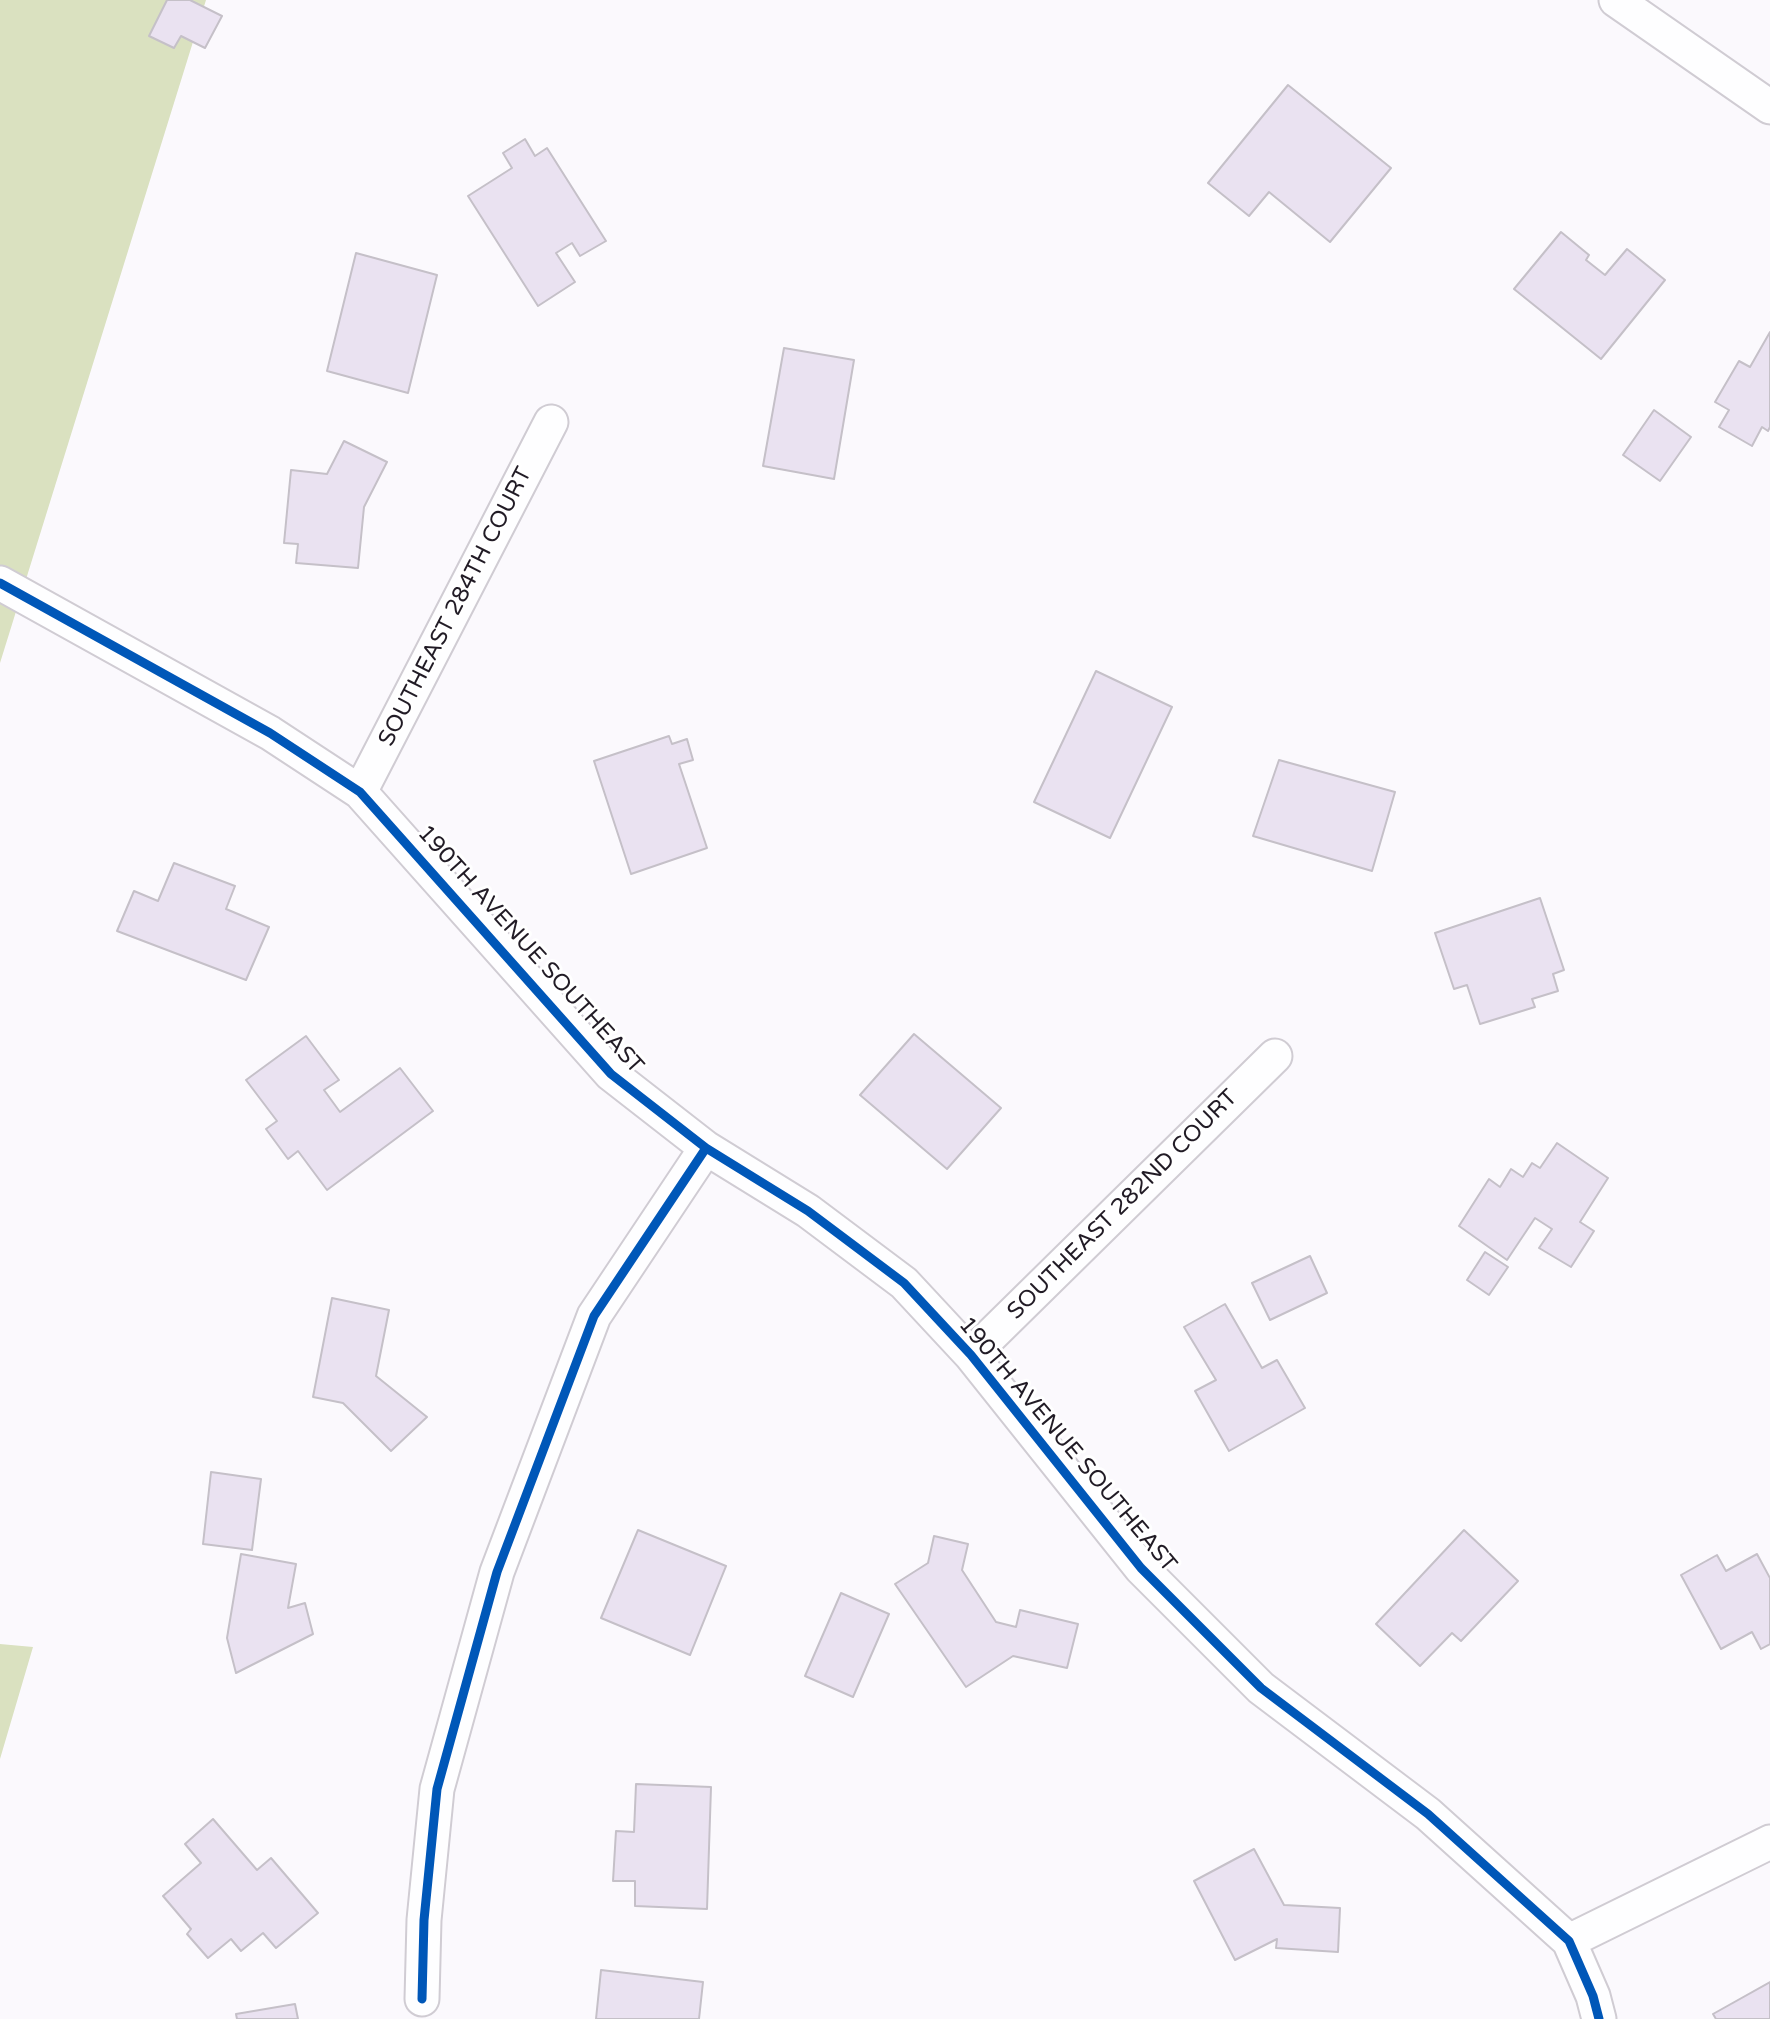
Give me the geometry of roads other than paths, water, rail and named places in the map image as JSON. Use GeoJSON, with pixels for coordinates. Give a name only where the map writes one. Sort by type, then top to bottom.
{"type":"FeatureCollection","features":[{"type":"Feature","properties":{"kind":"street"},"geometry":{"type":"LineString","coordinates":[[1616,0],[1770,107]]}},
{"type":"Feature","properties":{"kind":"street","name":"SOUTHEAST 284TH COURT"},"geometry":{"type":"LineString","coordinates":[[360,792],[551,422]]}},
{"type":"Feature","properties":{"kind":"street","name":"190TH AVENUE SOUTHEAST"},"geometry":{"type":"LineString","coordinates":[[0,583],[270,733],[360,792],[611,1074],[706,1149],[808,1211],[904,1283],[971,1355],[1141,1568],[1261,1688],[1428,1814],[1569,1941]]}},
{"type":"Feature","properties":{"kind":"street","name":"SOUTHEAST 282ND COURT"},"geometry":{"type":"LineString","coordinates":[[971,1355],[1275,1056]]}},
{"type":"Feature","properties":{"kind":"street"},"geometry":{"type":"LineString","coordinates":[[422,1999],[424,1920],[437,1789],[497,1572],[594,1317],[706,1149]]}},
{"type":"Feature","properties":{"kind":"street"},"geometry":{"type":"LineString","coordinates":[[1600,2019],[1569,1941],[1770,1842]]}}]}
